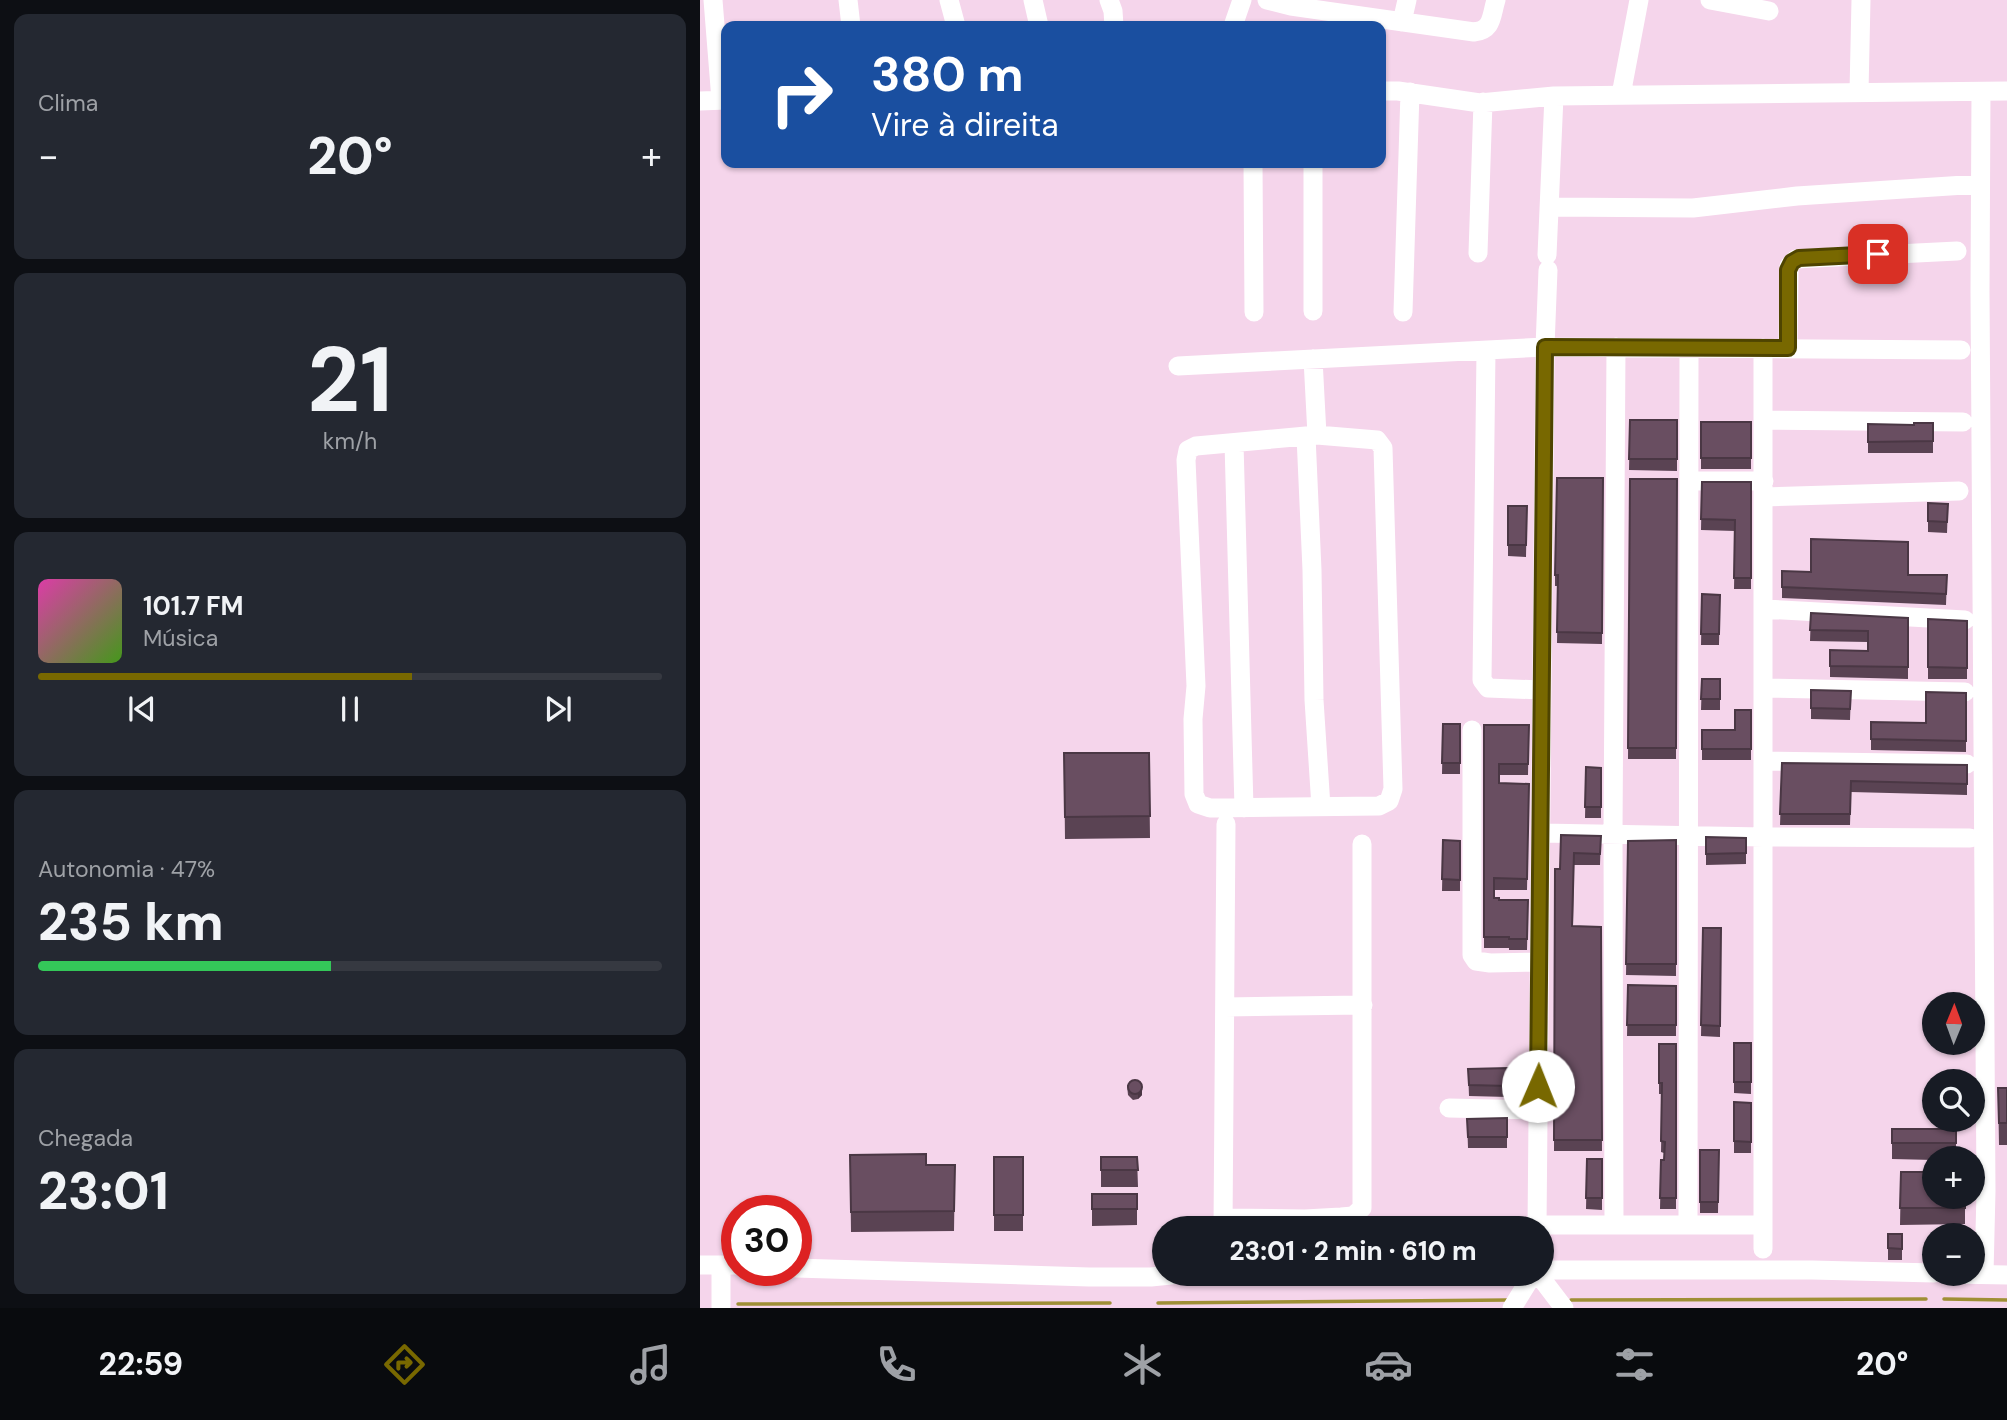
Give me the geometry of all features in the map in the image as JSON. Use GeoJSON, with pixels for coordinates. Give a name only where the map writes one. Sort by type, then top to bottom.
{"type":"FeatureCollection","features":[{"type":"Feature","properties":{"kind":"street"},"geometry":{"type":"LineString","coordinates":[[713,0],[721,73]]}},
{"type":"Feature","properties":{"kind":"street"},"geometry":{"type":"LineString","coordinates":[[848,0],[850,21]]}},
{"type":"Feature","properties":{"kind":"street"},"geometry":{"type":"LineString","coordinates":[[949,0],[955,21]]}},
{"type":"Feature","properties":{"kind":"street"},"geometry":{"type":"LineString","coordinates":[[1033,0],[1038,21]]}},
{"type":"Feature","properties":{"kind":"street"},"geometry":{"type":"LineString","coordinates":[[1110,0],[1114,21]]}},
{"type":"Feature","properties":{"kind":"street"},"geometry":{"type":"LineString","coordinates":[[1235,21],[1242,0]]}},
{"type":"Feature","properties":{"kind":"street"},"geometry":{"type":"LineString","coordinates":[[1267,0],[1291,6],[1474,32],[1484,31],[1488,26],[1496,0]]}},
{"type":"Feature","properties":{"kind":"street"},"geometry":{"type":"LineString","coordinates":[[1402,22],[1407,0]]}},
{"type":"Feature","properties":{"kind":"street"},"geometry":{"type":"LineString","coordinates":[[1710,0],[1769,10]]}},
{"type":"Feature","properties":{"kind":"street"},"geometry":{"type":"LineString","coordinates":[[1859,92],[1861,0]]}},
{"type":"Feature","properties":{"kind":"street"},"geometry":{"type":"LineString","coordinates":[[1621,96],[1633,1]]}},
{"type":"Feature","properties":{"kind":"street"},"geometry":{"type":"LineString","coordinates":[[1386,91],[1483,102],[1554,96],[2007,90]]}},
{"type":"Feature","properties":{"kind":"street"},"geometry":{"type":"LineString","coordinates":[[1403,312],[1410,92]]}},
{"type":"Feature","properties":{"kind":"street"},"geometry":{"type":"LineString","coordinates":[[1981,92],[1985,1223]]}},
{"type":"Feature","properties":{"kind":"street"},"geometry":{"type":"LineString","coordinates":[[1537,1216],[1545,347],[1554,96]]}},
{"type":"Feature","properties":{"kind":"street"},"geometry":{"type":"LineString","coordinates":[[700,101],[721,100]]}},
{"type":"Feature","properties":{"kind":"street"},"geometry":{"type":"LineString","coordinates":[[1478,253],[1483,102]]}},
{"type":"Feature","properties":{"kind":"street"},"geometry":{"type":"LineString","coordinates":[[1253,168],[1254,312]]}},
{"type":"Feature","properties":{"kind":"street"},"geometry":{"type":"LineString","coordinates":[[1312,311],[1313,168]]}},
{"type":"Feature","properties":{"kind":"street"},"geometry":{"type":"LineString","coordinates":[[1549,207],[1693,208],[1797,196],[1980,184]]}},
{"type":"Feature","properties":{"kind":"street"},"geometry":{"type":"LineString","coordinates":[[1788,348],[1788,270],[1796,259],[1957,251]]}},
{"type":"Feature","properties":{"kind":"street"},"geometry":{"type":"LineString","coordinates":[[1178,366],[1545,347],[1961,350]]}},
{"type":"Feature","properties":{"kind":"street"},"geometry":{"type":"LineString","coordinates":[[1614,1225],[1616,347]]}},
{"type":"Feature","properties":{"kind":"street"},"geometry":{"type":"LineString","coordinates":[[1763,348],[1763,1249]]}},
{"type":"Feature","properties":{"kind":"street"},"geometry":{"type":"LineString","coordinates":[[1688,1225],[1689,349]]}},
{"type":"Feature","properties":{"kind":"street"},"geometry":{"type":"LineString","coordinates":[[1486,351],[1482,680],[1488,688],[1542,690]]}},
{"type":"Feature","properties":{"kind":"street"},"geometry":{"type":"LineString","coordinates":[[1313,359],[1311,436],[1314,700],[1321,807]]}},
{"type":"Feature","properties":{"kind":"street"},"geometry":{"type":"LineString","coordinates":[[1764,420],[1963,422]]}},
{"type":"Feature","properties":{"kind":"street"},"geometry":{"type":"LineString","coordinates":[[1311,436],[1377,440],[1383,447],[1393,789],[1389,802],[1379,806],[1210,808],[1198,804],[1194,794],[1193,719],[1196,686],[1186,460],[1188,450],[1196,446],[1311,436]]}},
{"type":"Feature","properties":{"kind":"street"},"geometry":{"type":"LineString","coordinates":[[1234,443],[1244,808]]}},
{"type":"Feature","properties":{"kind":"street"},"geometry":{"type":"LineString","coordinates":[[1689,481],[1764,489],[1959,491]]}},
{"type":"Feature","properties":{"kind":"street"},"geometry":{"type":"LineString","coordinates":[[1764,609],[1965,620]]}},
{"type":"Feature","properties":{"kind":"street"},"geometry":{"type":"LineString","coordinates":[[1764,688],[1965,692]]}},
{"type":"Feature","properties":{"kind":"street"},"geometry":{"type":"LineString","coordinates":[[1472,730],[1472,955],[1476,961],[1490,963],[1539,962]]}},
{"type":"Feature","properties":{"kind":"street"},"geometry":{"type":"LineString","coordinates":[[1764,761],[1967,764]]}},
{"type":"Feature","properties":{"kind":"street"},"geometry":{"type":"LineString","coordinates":[[1224,1216],[1226,824]]}},
{"type":"Feature","properties":{"kind":"street"},"geometry":{"type":"LineString","coordinates":[[1541,833],[1970,838]]}},
{"type":"Feature","properties":{"kind":"street"},"geometry":{"type":"LineString","coordinates":[[1353,1216],[1362,1208],[1362,844]]}},
{"type":"Feature","properties":{"kind":"street"},"geometry":{"type":"LineString","coordinates":[[1225,1007],[1363,1005]]}},
{"type":"Feature","properties":{"kind":"street"},"geometry":{"type":"LineString","coordinates":[[1449,1108],[1537,1110]]}},
{"type":"Feature","properties":{"kind":"street"},"geometry":{"type":"LineString","coordinates":[[1554,1227],[1763,1225]]}},
{"type":"Feature","properties":{"kind":"street"},"geometry":{"type":"LineString","coordinates":[[700,1265],[721,1265]]}},
{"type":"Feature","properties":{"kind":"street"},"geometry":{"type":"LineString","coordinates":[[812,1268],[1152,1277]]}},
{"type":"Feature","properties":{"kind":"street"},"geometry":{"type":"LineString","coordinates":[[1554,1270],[1922,1273]]}},
{"type":"Feature","properties":{"kind":"street"},"geometry":{"type":"LineString","coordinates":[[1985,1275],[2007,1275]]}},
{"type":"Feature","properties":{"kind":"street"},"geometry":{"type":"LineString","coordinates":[[721,1308],[725,1286]]}},
{"type":"Feature","properties":{"kind":"street"},"geometry":{"type":"LineString","coordinates":[[1512,1308],[1526,1286]]}},
{"type":"Feature","properties":{"kind":"street"},"geometry":{"type":"LineString","coordinates":[[1546,1286],[1564,1308]]}},
{"type":"Feature","properties":{"kind":"building"},"geometry":{"type":"Polygon","coordinates":[[[1630,420],[1677,420],[1677,459],[1629,459],[1630,420]]]}},
{"type":"Feature","properties":{"kind":"building"},"geometry":{"type":"Polygon","coordinates":[[[1701,422],[1751,422],[1751,458],[1701,458],[1701,422]]]}},
{"type":"Feature","properties":{"kind":"building"},"geometry":{"type":"Polygon","coordinates":[[[1933,423],[1933,441],[1868,442],[1868,424],[1933,423]]]}},
{"type":"Feature","properties":{"kind":"building"},"geometry":{"type":"Polygon","coordinates":[[[1557,478],[1603,478],[1602,633],[1557,632],[1557,478]]]}},
{"type":"Feature","properties":{"kind":"building"},"geometry":{"type":"Polygon","coordinates":[[[1630,479],[1677,479],[1676,748],[1628,748],[1630,479]]]}},
{"type":"Feature","properties":{"kind":"building"},"geometry":{"type":"Polygon","coordinates":[[[1702,482],[1751,482],[1751,578],[1734,578],[1735,520],[1701,519],[1702,482]]]}},
{"type":"Feature","properties":{"kind":"building"},"geometry":{"type":"Polygon","coordinates":[[[1928,503],[1948,504],[1947,522],[1928,521],[1928,503]]]}},
{"type":"Feature","properties":{"kind":"building"},"geometry":{"type":"Polygon","coordinates":[[[1508,506],[1527,506],[1526,545],[1508,545],[1508,506]]]}},
{"type":"Feature","properties":{"kind":"building"},"geometry":{"type":"Polygon","coordinates":[[[1811,539],[1908,542],[1908,575],[1947,575],[1946,594],[1782,587],[1782,571],[1811,572],[1811,539]]]}},
{"type":"Feature","properties":{"kind":"building"},"geometry":{"type":"Polygon","coordinates":[[[1702,594],[1720,595],[1719,634],[1701,634],[1702,594]]]}},
{"type":"Feature","properties":{"kind":"building"},"geometry":{"type":"Polygon","coordinates":[[[1811,613],[1908,618],[1908,667],[1830,666],[1830,650],[1868,651],[1868,631],[1810,630],[1811,613]]]}},
{"type":"Feature","properties":{"kind":"building"},"geometry":{"type":"Polygon","coordinates":[[[1928,619],[1967,621],[1967,668],[1928,667],[1928,619]]]}},
{"type":"Feature","properties":{"kind":"building"},"geometry":{"type":"Polygon","coordinates":[[[1702,679],[1720,679],[1720,699],[1701,699],[1702,679]]]}},
{"type":"Feature","properties":{"kind":"building"},"geometry":{"type":"Polygon","coordinates":[[[1811,690],[1851,691],[1850,709],[1811,708],[1811,690]]]}},
{"type":"Feature","properties":{"kind":"building"},"geometry":{"type":"Polygon","coordinates":[[[1926,692],[1966,693],[1966,741],[1871,739],[1871,722],[1926,723],[1926,692]]]}},
{"type":"Feature","properties":{"kind":"building"},"geometry":{"type":"Polygon","coordinates":[[[1735,710],[1751,710],[1751,749],[1702,749],[1702,730],[1735,730],[1735,710]]]}},
{"type":"Feature","properties":{"kind":"building"},"geometry":{"type":"Polygon","coordinates":[[[1443,724],[1460,724],[1460,763],[1442,763],[1443,724]]]}},
{"type":"Feature","properties":{"kind":"building"},"geometry":{"type":"Polygon","coordinates":[[[1484,725],[1529,725],[1528,764],[1499,764],[1499,783],[1529,784],[1527,879],[1494,878],[1494,898],[1528,900],[1527,939],[1484,937],[1484,725]]]}},
{"type":"Feature","properties":{"kind":"building"},"geometry":{"type":"Polygon","coordinates":[[[1064,753],[1149,753],[1150,816],[1065,817],[1064,753]]]}},
{"type":"Feature","properties":{"kind":"building"},"geometry":{"type":"Polygon","coordinates":[[[1782,763],[1967,765],[1967,784],[1851,781],[1850,814],[1780,814],[1782,763]]]}},
{"type":"Feature","properties":{"kind":"building"},"geometry":{"type":"Polygon","coordinates":[[[1586,767],[1601,768],[1601,807],[1585,807],[1586,767]]]}},
{"type":"Feature","properties":{"kind":"building"},"geometry":{"type":"Polygon","coordinates":[[[1561,835],[1601,836],[1600,854],[1574,853],[1572,926],[1601,927],[1602,1140],[1554,1140],[1555,869],[1560,869],[1561,835]]]}},
{"type":"Feature","properties":{"kind":"building"},"geometry":{"type":"Polygon","coordinates":[[[1706,837],[1746,838],[1746,853],[1706,854],[1706,837]]]}},
{"type":"Feature","properties":{"kind":"building"},"geometry":{"type":"Polygon","coordinates":[[[1443,840],[1460,841],[1460,880],[1442,879],[1443,840]]]}},
{"type":"Feature","properties":{"kind":"building"},"geometry":{"type":"Polygon","coordinates":[[[1676,840],[1676,964],[1626,964],[1628,841],[1676,840]]]}},
{"type":"Feature","properties":{"kind":"building"},"geometry":{"type":"Polygon","coordinates":[[[1703,928],[1721,928],[1720,1026],[1701,1025],[1703,928]]]}},
{"type":"Feature","properties":{"kind":"building"},"geometry":{"type":"Polygon","coordinates":[[[1628,985],[1676,986],[1676,1025],[1627,1025],[1628,985]]]}},
{"type":"Feature","properties":{"kind":"building"},"geometry":{"type":"Polygon","coordinates":[[[1734,1043],[1751,1043],[1751,1082],[1734,1082],[1734,1043]]]}},
{"type":"Feature","properties":{"kind":"building"},"geometry":{"type":"Polygon","coordinates":[[[1659,1044],[1676,1044],[1676,1198],[1660,1198],[1661,1160],[1664,1160],[1665,1142],[1661,1141],[1662,1083],[1659,1083],[1659,1044]]]}},
{"type":"Feature","properties":{"kind":"building"},"geometry":{"type":"Polygon","coordinates":[[[1508,1068],[1508,1086],[1469,1085],[1468,1069],[1508,1068]]]}},
{"type":"Feature","properties":{"kind":"building"},"geometry":{"type":"Polygon","coordinates":[[[1132,1080],[1138,1080],[1142,1087],[1138,1094],[1132,1094],[1128,1090],[1128,1084],[1132,1080]]]}},
{"type":"Feature","properties":{"kind":"building"},"geometry":{"type":"Polygon","coordinates":[[[1998,1088],[2007,1088],[2007,1123],[1999,1123],[1998,1088]]]}},
{"type":"Feature","properties":{"kind":"building"},"geometry":{"type":"Polygon","coordinates":[[[1734,1102],[1751,1103],[1751,1142],[1734,1141],[1734,1102]]]}},
{"type":"Feature","properties":{"kind":"building"},"geometry":{"type":"Polygon","coordinates":[[[1507,1118],[1507,1137],[1468,1137],[1467,1119],[1507,1118]]]}},
{"type":"Feature","properties":{"kind":"building"},"geometry":{"type":"Polygon","coordinates":[[[1892,1129],[1956,1132],[1956,1143],[1892,1143],[1892,1129]]]}},
{"type":"Feature","properties":{"kind":"building"},"geometry":{"type":"Polygon","coordinates":[[[1700,1150],[1719,1150],[1718,1202],[1700,1202],[1700,1150]]]}},
{"type":"Feature","properties":{"kind":"building"},"geometry":{"type":"Polygon","coordinates":[[[926,1154],[926,1165],[955,1165],[954,1211],[851,1212],[850,1155],[926,1154]]]}},
{"type":"Feature","properties":{"kind":"building"},"geometry":{"type":"Polygon","coordinates":[[[994,1157],[1023,1157],[1023,1215],[994,1215],[994,1157]]]}},
{"type":"Feature","properties":{"kind":"building"},"geometry":{"type":"Polygon","coordinates":[[[1101,1157],[1137,1157],[1138,1170],[1101,1170],[1101,1157]]]}},
{"type":"Feature","properties":{"kind":"building"},"geometry":{"type":"Polygon","coordinates":[[[1587,1159],[1602,1159],[1602,1198],[1586,1198],[1587,1159]]]}},
{"type":"Feature","properties":{"kind":"building"},"geometry":{"type":"Polygon","coordinates":[[[1901,1172],[1922,1172],[1922,1208],[1900,1208],[1901,1172]]]}},
{"type":"Feature","properties":{"kind":"building"},"geometry":{"type":"Polygon","coordinates":[[[1092,1194],[1137,1194],[1137,1209],[1092,1209],[1092,1194]]]}},
{"type":"Feature","properties":{"kind":"building"},"geometry":{"type":"Polygon","coordinates":[[[1888,1234],[1902,1234],[1902,1249],[1888,1248],[1888,1234]]]}},
{"type":"Feature","properties":{"kind":"waterway"},"geometry":{"type":"LineString","coordinates":[[1571,1300],[1926,1299]]}},
{"type":"Feature","properties":{"kind":"waterway"},"geometry":{"type":"LineString","coordinates":[[1944,1299],[2007,1300]]}},
{"type":"Feature","properties":{"kind":"waterway"},"geometry":{"type":"LineString","coordinates":[[1158,1303],[1509,1300]]}},
{"type":"Feature","properties":{"kind":"waterway"},"geometry":{"type":"LineString","coordinates":[[738,1304],[1110,1303]]}},
{"type":"Feature","properties":{"kind":"route"},"geometry":{"type":"LineString","coordinates":[[1538,1086],[1545,347],[1788,348],[1788,270],[1792,262],[1799,258],[1878,254]]}}]}
